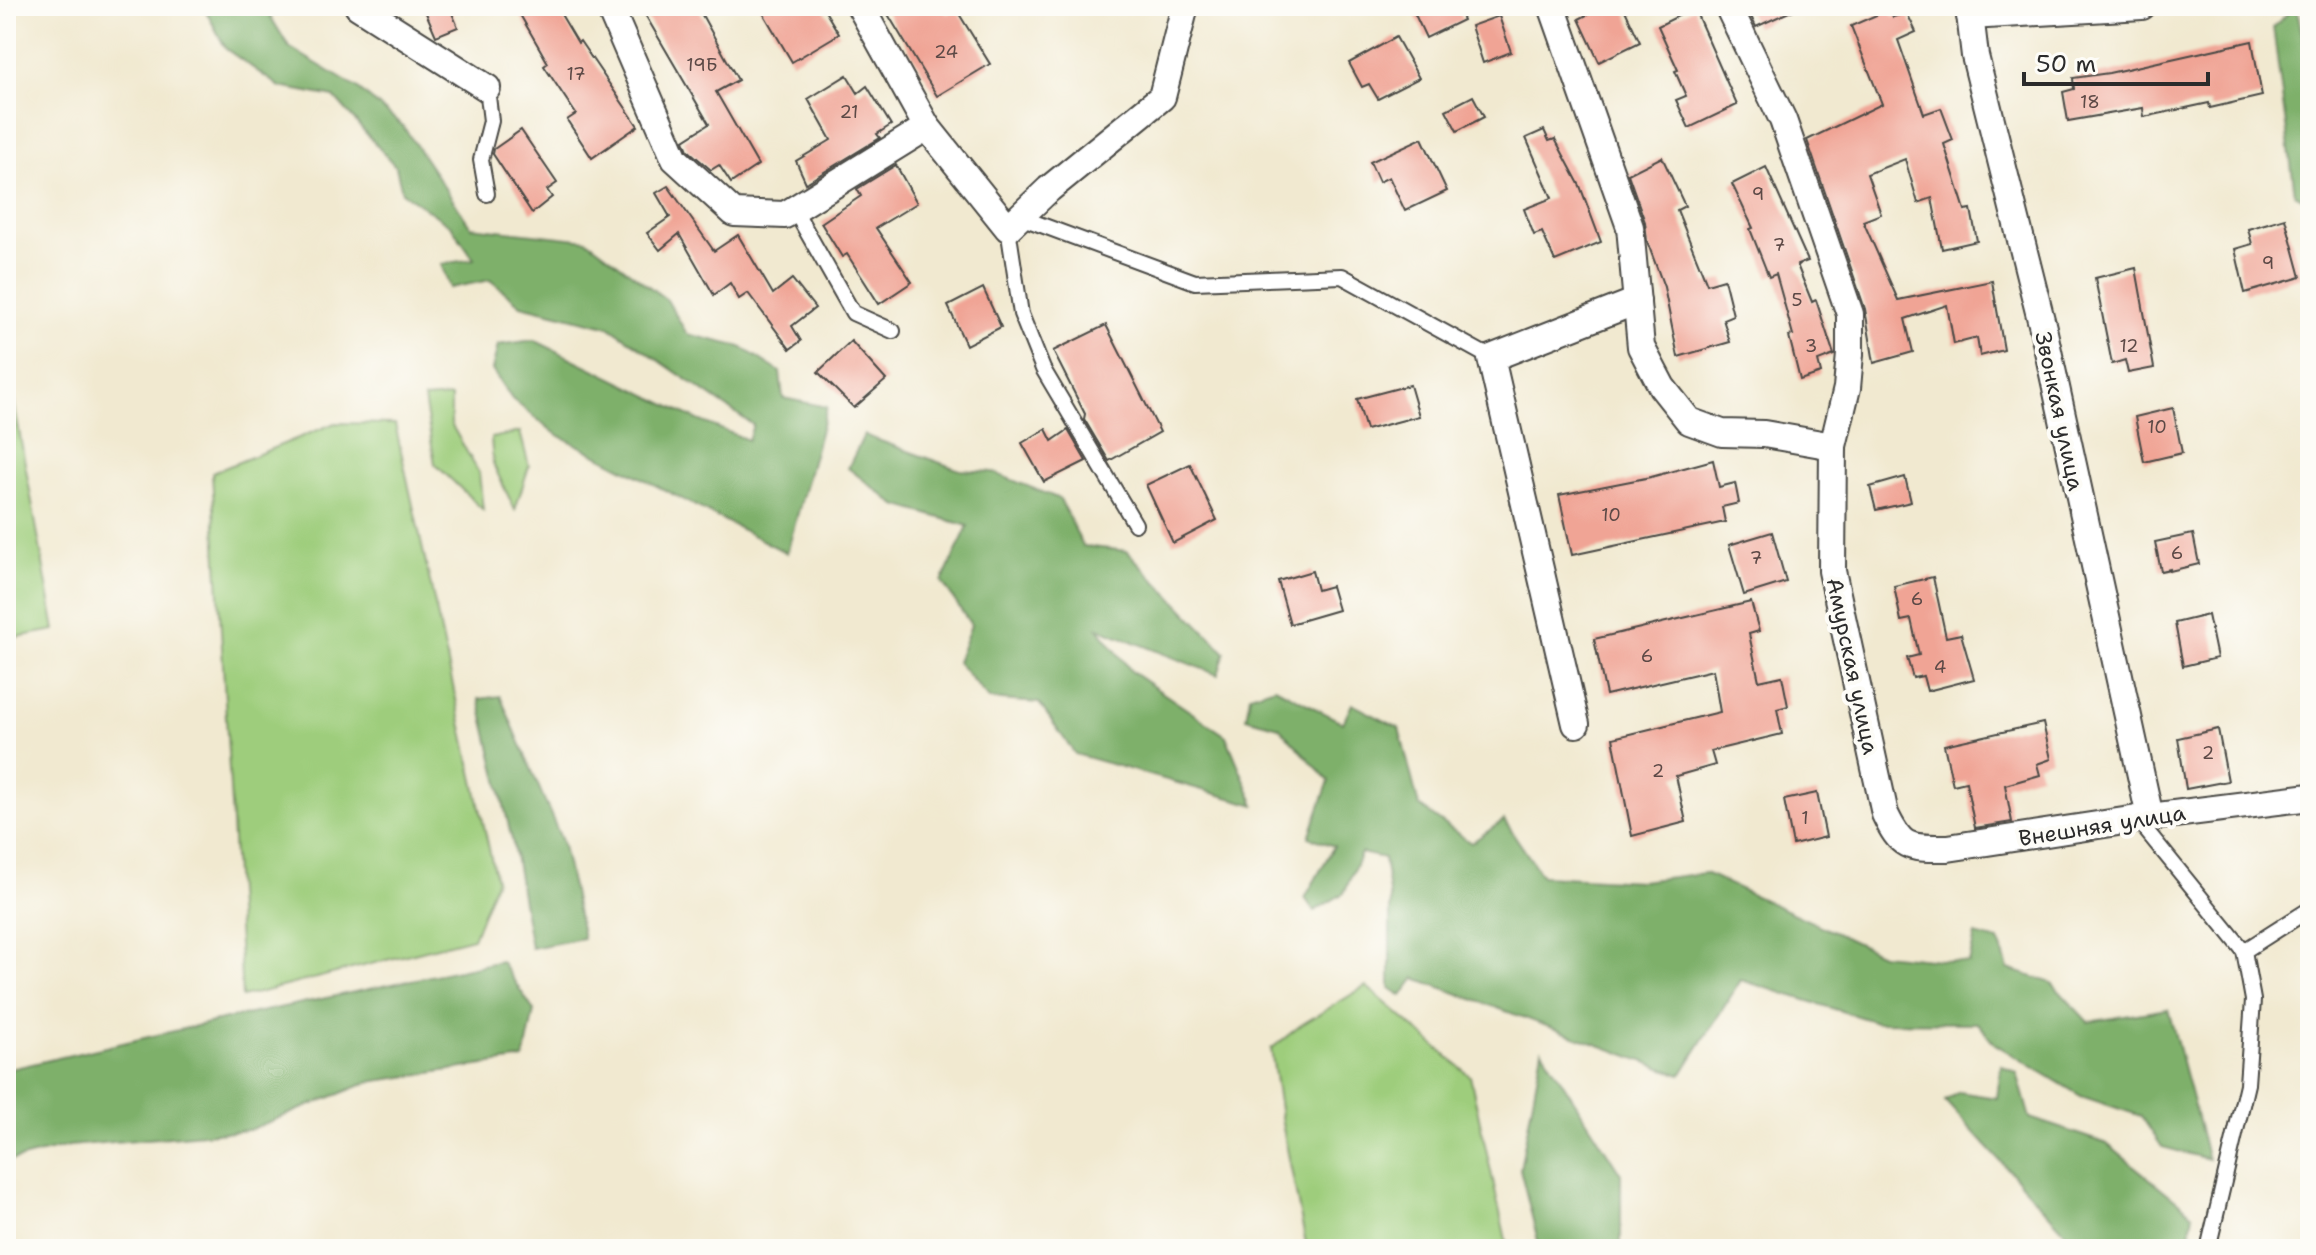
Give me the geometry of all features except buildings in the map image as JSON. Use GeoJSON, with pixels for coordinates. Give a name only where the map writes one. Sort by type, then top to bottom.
{"type":"FeatureCollection","features":[{"type":"Feature","properties":{"kind":"street"},"geometry":{"type":"LineString","coordinates":[[358,6],[487,88]]}},
{"type":"Feature","properties":{"kind":"street"},"geometry":{"type":"LineString","coordinates":[[609,6],[675,159],[734,213],[785,215],[927,127]]}},
{"type":"Feature","properties":{"kind":"street"},"geometry":{"type":"LineString","coordinates":[[860,6],[927,127],[1014,223],[1049,189],[1162,97],[1185,6]]}},
{"type":"Feature","properties":{"kind":"street"},"geometry":{"type":"LineString","coordinates":[[1552,6],[1630,227],[1641,347],[1662,387],[1689,421],[1722,433],[1764,434],[1833,446]]}},
{"type":"Feature","properties":{"kind":"street","name":"Амурская улица"},"geometry":{"type":"LineString","coordinates":[[1728,6],[1783,120],[1850,314],[1847,388],[1833,446],[1832,571],[1885,814],[1896,837]]}},
{"type":"Feature","properties":{"kind":"street"},"geometry":{"type":"LineString","coordinates":[[1969,11],[2142,6]]}},
{"type":"Feature","properties":{"kind":"street","name":"Звонкая улица"},"geometry":{"type":"LineString","coordinates":[[1969,11],[1975,56],[2043,328],[2143,818]]}},
{"type":"Feature","properties":{"kind":"street"},"geometry":{"type":"LineString","coordinates":[[1576,724],[1491,358],[1637,301]]}},
{"type":"Feature","properties":{"kind":"street","name":"Внешняя улица"},"geometry":{"type":"LineString","coordinates":[[1896,837],[1915,848],[1948,848],[2143,818],[2310,797]]}},
{"type":"Feature","properties":{"kind":"lane"},"geometry":{"type":"LineString","coordinates":[[487,88],[491,121],[481,160],[487,194]]}},
{"type":"Feature","properties":{"kind":"lane"},"geometry":{"type":"LineString","coordinates":[[794,209],[853,313],[893,331]]}},
{"type":"Feature","properties":{"kind":"lane"},"geometry":{"type":"LineString","coordinates":[[1135,524],[1043,369],[1021,314],[1014,223],[1195,282],[1342,276],[1491,358]]}},
{"type":"Feature","properties":{"kind":"lane"},"geometry":{"type":"LineString","coordinates":[[2143,818],[2244,951],[2253,1000],[2247,1084],[2208,1249]]}},
{"type":"Feature","properties":{"kind":"lane"},"geometry":{"type":"LineString","coordinates":[[2244,951],[2310,909]]}},
{"type":"Feature","properties":{"kind":"green space"},"geometry":{"type":"Polygon","coordinates":[[[182,6],[264,6],[289,47],[357,88],[403,126],[471,227],[587,240],[667,300],[687,334],[741,347],[780,372],[783,398],[827,407],[787,553],[556,434],[512,399],[492,370],[498,345],[534,340],[698,420],[748,440],[753,425],[610,327],[521,305],[490,280],[450,288],[441,264],[474,259],[451,226],[402,192],[396,167],[334,97],[280,87],[226,49],[206,11],[182,6]]]}},
{"type":"Feature","properties":{"kind":"green space"},"geometry":{"type":"Polygon","coordinates":[[[2296,6],[2310,71],[2310,202],[2295,194],[2273,27],[2296,6]]]}},
{"type":"Feature","properties":{"kind":"green space"},"geometry":{"type":"Polygon","coordinates":[[[6,358],[55,630],[6,639],[6,358]]]}},
{"type":"Feature","properties":{"kind":"green space"},"geometry":{"type":"Polygon","coordinates":[[[451,397],[451,424],[479,473],[483,510],[435,464],[424,399],[451,397]]]}},
{"type":"Feature","properties":{"kind":"green space"},"geometry":{"type":"Polygon","coordinates":[[[335,423],[395,424],[496,880],[473,938],[242,997],[212,473],[335,423]]]}},
{"type":"Feature","properties":{"kind":"green space"},"geometry":{"type":"Polygon","coordinates":[[[520,432],[529,466],[515,510],[493,464],[491,438],[520,432]]]}},
{"type":"Feature","properties":{"kind":"green space"},"geometry":{"type":"Polygon","coordinates":[[[864,435],[960,470],[992,472],[1060,499],[1083,546],[1127,551],[1225,652],[1218,675],[1098,628],[1132,672],[1226,736],[1255,805],[1075,754],[1039,703],[989,699],[957,662],[971,625],[942,582],[968,526],[896,505],[848,468],[864,435]]]}},
{"type":"Feature","properties":{"kind":"green space"},"geometry":{"type":"Polygon","coordinates":[[[1275,687],[1343,723],[1352,704],[1399,728],[1419,806],[1471,843],[1504,820],[1542,876],[1641,881],[1705,873],[1881,954],[1969,963],[1975,935],[1999,941],[2008,969],[2052,983],[2088,1022],[2168,1009],[2208,1159],[2162,1147],[2141,1116],[2081,1096],[1995,1044],[1978,1023],[1876,1022],[1741,980],[1681,1075],[1415,978],[1402,996],[1390,988],[1390,899],[1384,858],[1361,853],[1344,893],[1314,911],[1305,898],[1334,846],[1309,837],[1329,781],[1279,727],[1246,718],[1250,695],[1275,687]]]}},
{"type":"Feature","properties":{"kind":"green space"},"geometry":{"type":"Polygon","coordinates":[[[500,696],[562,841],[583,938],[531,948],[513,844],[479,699],[500,696]]]}},
{"type":"Feature","properties":{"kind":"green space"},"geometry":{"type":"Polygon","coordinates":[[[501,961],[534,1011],[524,1059],[369,1082],[249,1130],[69,1146],[6,1162],[6,1070],[226,1019],[501,961]]]}},
{"type":"Feature","properties":{"kind":"green space"},"geometry":{"type":"Polygon","coordinates":[[[1366,986],[1470,1076],[1508,1249],[1307,1249],[1271,1049],[1301,1025],[1366,986]]]}},
{"type":"Feature","properties":{"kind":"green space"},"geometry":{"type":"Polygon","coordinates":[[[1542,1050],[1621,1174],[1621,1249],[1540,1249],[1520,1169],[1542,1050]]]}},
{"type":"Feature","properties":{"kind":"green space"},"geometry":{"type":"Polygon","coordinates":[[[2001,1065],[2017,1073],[2030,1118],[2107,1144],[2193,1214],[2187,1249],[2081,1249],[1945,1101],[1959,1092],[1997,1098],[2001,1065]]]}}]}
